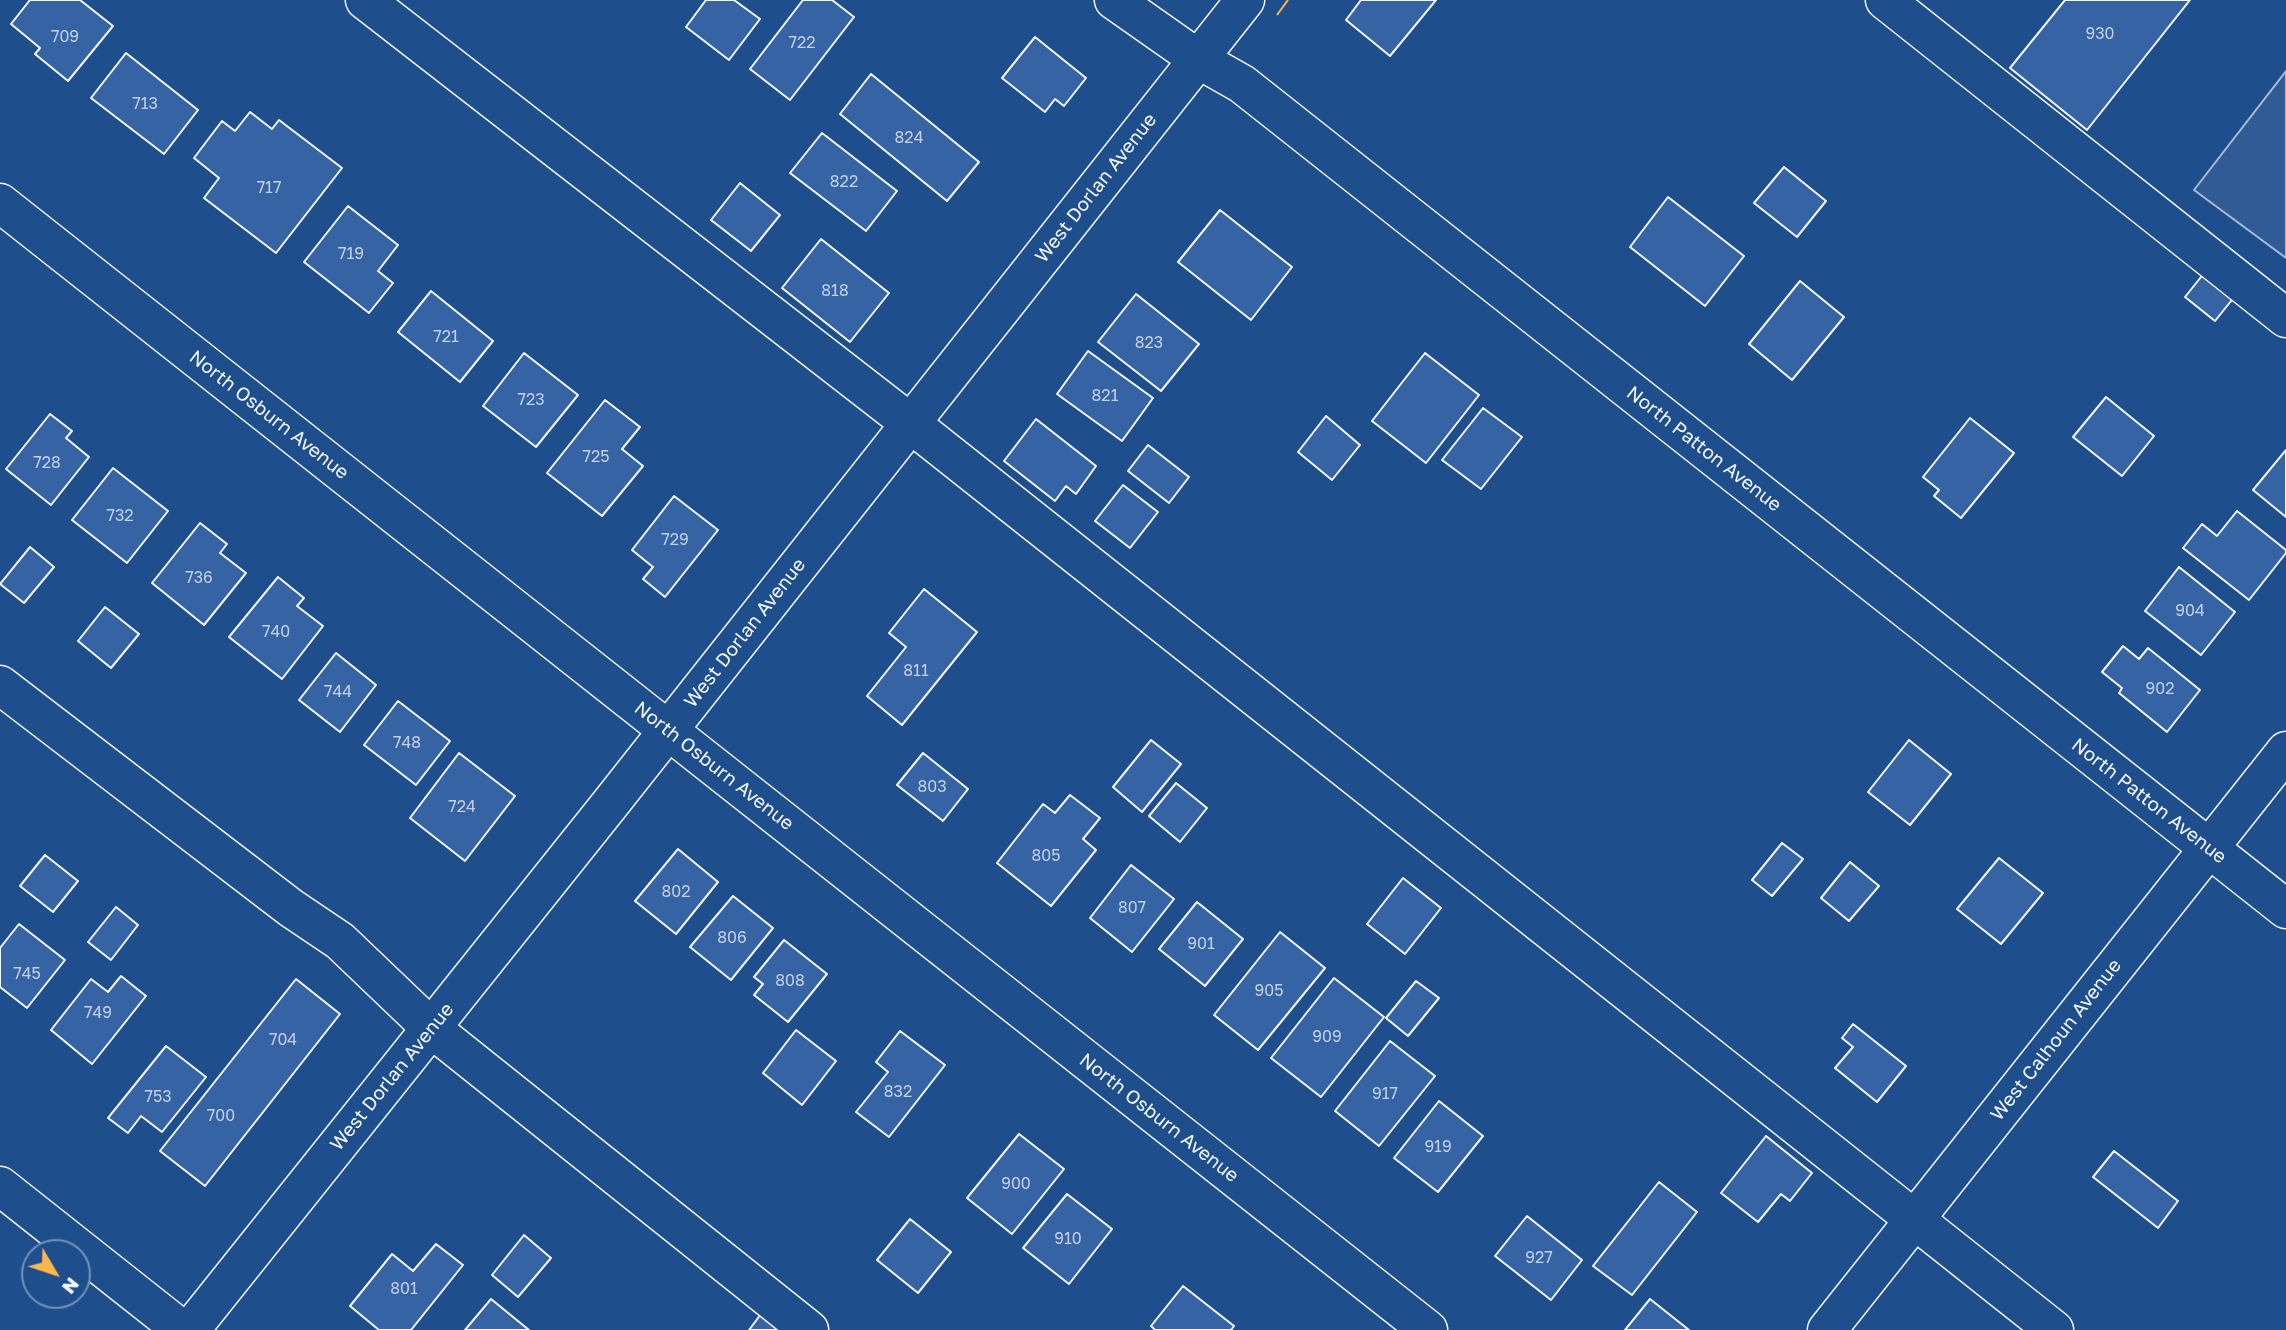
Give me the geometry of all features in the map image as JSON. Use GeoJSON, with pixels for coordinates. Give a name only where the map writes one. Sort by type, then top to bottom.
{"type":"FeatureCollection","features":[{"type":"Feature","properties":{"kind":"street"},"geometry":{"type":"LineString","coordinates":[[365,0],[910,423],[2054,1330]]}},
{"type":"Feature","properties":{"kind":"street","name":"North Patton Avenue"},"geometry":{"type":"LineString","coordinates":[[1114,0],[1198,59],[1242,84],[2286,909]]}},
{"type":"Feature","properties":{"kind":"street","name":"West Dorlan Avenue"},"geometry":{"type":"LineString","coordinates":[[190,1330],[1245,0]]}},
{"type":"Feature","properties":{"kind":"street"},"geometry":{"type":"LineString","coordinates":[[1885,0],[2286,318]]}},
{"type":"Feature","properties":{"kind":"street","name":"North Osburn Avenue"},"geometry":{"type":"LineString","coordinates":[[0,203],[1427,1330]]}},
{"type":"Feature","properties":{"kind":"street"},"geometry":{"type":"LineString","coordinates":[[0,685],[291,908],[340,942],[431,1028],[810,1330]]}},
{"type":"Feature","properties":{"kind":"street","name":"West Calhoun Avenue"},"geometry":{"type":"LineString","coordinates":[[1827,1330],[2286,751]]}},
{"type":"Feature","properties":{"kind":"street"},"geometry":{"type":"LineString","coordinates":[[0,1186],[182,1330]]}},
{"type":"Feature","properties":{"kind":"shaded area"},"geometry":{"type":"Polygon","coordinates":[[[2286,71],[2286,258],[2194,190],[2286,71]]]}},
{"type":"Feature","properties":{"kind":"building"},"geometry":{"type":"Polygon","coordinates":[[[30,0],[80,0],[113,26],[68,81],[35,54],[40,48],[11,24],[30,0]]]}},
{"type":"Feature","properties":{"kind":"building"},"geometry":{"type":"Polygon","coordinates":[[[706,0],[734,0],[760,19],[729,60],[686,27],[706,0]]]}},
{"type":"Feature","properties":{"kind":"building"},"geometry":{"type":"Polygon","coordinates":[[[803,0],[832,0],[854,17],[790,100],[750,69],[803,0]]]}},
{"type":"Feature","properties":{"kind":"building"},"geometry":{"type":"Polygon","coordinates":[[[1361,0],[1436,0],[1390,56],[1346,20],[1361,0]]]}},
{"type":"Feature","properties":{"kind":"building"},"geometry":{"type":"Polygon","coordinates":[[[2065,0],[2190,0],[2087,130],[2010,68],[2065,0]]]}},
{"type":"Feature","properties":{"kind":"building"},"geometry":{"type":"Polygon","coordinates":[[[1035,37],[1086,78],[1064,106],[1055,99],[1045,112],[1002,78],[1035,37]]]}},
{"type":"Feature","properties":{"kind":"building"},"geometry":{"type":"Polygon","coordinates":[[[126,53],[198,110],[164,154],[91,98],[126,53]]]}},
{"type":"Feature","properties":{"kind":"building"},"geometry":{"type":"Polygon","coordinates":[[[871,74],[979,162],[947,201],[840,114],[871,74]]]}},
{"type":"Feature","properties":{"kind":"building"},"geometry":{"type":"Polygon","coordinates":[[[250,112],[272,129],[279,120],[342,168],[276,253],[204,198],[219,178],[194,158],[222,121],[235,131],[250,112]]]}},
{"type":"Feature","properties":{"kind":"building"},"geometry":{"type":"Polygon","coordinates":[[[822,133],[897,191],[866,231],[790,173],[822,133]]]}},
{"type":"Feature","properties":{"kind":"building"},"geometry":{"type":"Polygon","coordinates":[[[1784,167],[1826,201],[1797,237],[1754,203],[1784,167]]]}},
{"type":"Feature","properties":{"kind":"building"},"geometry":{"type":"Polygon","coordinates":[[[740,183],[780,215],[751,251],[711,220],[740,183]]]}},
{"type":"Feature","properties":{"kind":"building"},"geometry":{"type":"Polygon","coordinates":[[[1668,197],[1744,256],[1705,306],[1630,247],[1668,197]]]}},
{"type":"Feature","properties":{"kind":"building"},"geometry":{"type":"Polygon","coordinates":[[[348,206],[398,245],[378,271],[393,283],[369,313],[304,262],[348,206]]]}},
{"type":"Feature","properties":{"kind":"building"},"geometry":{"type":"Polygon","coordinates":[[[1220,210],[1292,267],[1251,320],[1178,262],[1220,210]]]}},
{"type":"Feature","properties":{"kind":"building"},"geometry":{"type":"Polygon","coordinates":[[[821,239],[889,293],[850,342],[782,288],[821,239]]]}},
{"type":"Feature","properties":{"kind":"building"},"geometry":{"type":"Polygon","coordinates":[[[2205,272],[2235,296],[2215,321],[2185,297],[2205,272]]]}},
{"type":"Feature","properties":{"kind":"building"},"geometry":{"type":"Polygon","coordinates":[[[1800,281],[1844,317],[1792,380],[1749,344],[1800,281]]]}},
{"type":"Feature","properties":{"kind":"building"},"geometry":{"type":"Polygon","coordinates":[[[431,291],[493,341],[460,382],[398,332],[431,291]]]}},
{"type":"Feature","properties":{"kind":"building"},"geometry":{"type":"Polygon","coordinates":[[[1136,294],[1199,344],[1161,391],[1098,342],[1136,294]]]}},
{"type":"Feature","properties":{"kind":"building"},"geometry":{"type":"Polygon","coordinates":[[[1088,351],[1153,398],[1122,441],[1057,394],[1088,351]]]}},
{"type":"Feature","properties":{"kind":"building"},"geometry":{"type":"Polygon","coordinates":[[[524,353],[578,395],[536,447],[483,406],[524,353]]]}},
{"type":"Feature","properties":{"kind":"building"},"geometry":{"type":"Polygon","coordinates":[[[1425,353],[1479,395],[1426,463],[1372,421],[1425,353]]]}},
{"type":"Feature","properties":{"kind":"building"},"geometry":{"type":"Polygon","coordinates":[[[2106,397],[2154,436],[2122,476],[2073,437],[2106,397]]]}},
{"type":"Feature","properties":{"kind":"building"},"geometry":{"type":"Polygon","coordinates":[[[605,400],[640,427],[622,449],[643,466],[602,516],[547,473],[605,400]]]}},
{"type":"Feature","properties":{"kind":"building"},"geometry":{"type":"Polygon","coordinates":[[[1483,408],[1522,437],[1481,489],[1442,460],[1483,408]]]}},
{"type":"Feature","properties":{"kind":"building"},"geometry":{"type":"Polygon","coordinates":[[[50,414],[72,431],[66,438],[89,457],[51,505],[6,469],[50,414]]]}},
{"type":"Feature","properties":{"kind":"building"},"geometry":{"type":"Polygon","coordinates":[[[1326,416],[1360,445],[1332,480],[1298,452],[1326,416]]]}},
{"type":"Feature","properties":{"kind":"building"},"geometry":{"type":"Polygon","coordinates":[[[1970,418],[2014,453],[1961,518],[1934,496],[1939,490],[1923,477],[1970,418]]]}},
{"type":"Feature","properties":{"kind":"building"},"geometry":{"type":"Polygon","coordinates":[[[1036,419],[1096,466],[1076,494],[1066,486],[1055,501],[1004,461],[1036,419]]]}},
{"type":"Feature","properties":{"kind":"building"},"geometry":{"type":"Polygon","coordinates":[[[1148,445],[1189,477],[1169,503],[1128,471],[1148,445]]]}},
{"type":"Feature","properties":{"kind":"building"},"geometry":{"type":"Polygon","coordinates":[[[2286,450],[2286,517],[2253,490],[2286,450]]]}},
{"type":"Feature","properties":{"kind":"building"},"geometry":{"type":"Polygon","coordinates":[[[113,468],[168,511],[127,563],[72,520],[113,468]]]}},
{"type":"Feature","properties":{"kind":"building"},"geometry":{"type":"Polygon","coordinates":[[[1123,485],[1158,512],[1130,548],[1095,521],[1123,485]]]}},
{"type":"Feature","properties":{"kind":"building"},"geometry":{"type":"Polygon","coordinates":[[[674,496],[718,530],[665,597],[643,579],[653,567],[632,550],[674,496]]]}},
{"type":"Feature","properties":{"kind":"building"},"geometry":{"type":"Polygon","coordinates":[[[2237,511],[2286,550],[2249,600],[2183,548],[2202,524],[2217,536],[2237,511]]]}},
{"type":"Feature","properties":{"kind":"building"},"geometry":{"type":"Polygon","coordinates":[[[200,523],[227,544],[220,553],[246,573],[204,625],[152,583],[200,523]]]}},
{"type":"Feature","properties":{"kind":"building"},"geometry":{"type":"Polygon","coordinates":[[[30,547],[54,567],[24,603],[0,584],[30,547]]]}},
{"type":"Feature","properties":{"kind":"building"},"geometry":{"type":"Polygon","coordinates":[[[2179,567],[2235,612],[2201,655],[2145,611],[2179,567]]]}},
{"type":"Feature","properties":{"kind":"building"},"geometry":{"type":"Polygon","coordinates":[[[278,577],[304,598],[297,606],[323,626],[282,679],[229,637],[278,577]]]}},
{"type":"Feature","properties":{"kind":"building"},"geometry":{"type":"Polygon","coordinates":[[[924,589],[977,632],[902,725],[867,696],[906,647],[889,633],[924,589]]]}},
{"type":"Feature","properties":{"kind":"building"},"geometry":{"type":"Polygon","coordinates":[[[105,607],[139,634],[111,668],[78,641],[105,607]]]}},
{"type":"Feature","properties":{"kind":"building"},"geometry":{"type":"Polygon","coordinates":[[[2123,646],[2139,659],[2148,648],[2200,690],[2167,732],[2119,693],[2122,688],[2102,672],[2123,646]]]}},
{"type":"Feature","properties":{"kind":"building"},"geometry":{"type":"Polygon","coordinates":[[[336,653],[376,685],[340,732],[299,700],[336,653]]]}},
{"type":"Feature","properties":{"kind":"building"},"geometry":{"type":"Polygon","coordinates":[[[398,701],[450,741],[416,785],[364,745],[398,701]]]}},
{"type":"Feature","properties":{"kind":"building"},"geometry":{"type":"Polygon","coordinates":[[[1151,740],[1181,764],[1142,812],[1113,787],[1151,740]]]}},
{"type":"Feature","properties":{"kind":"building"},"geometry":{"type":"Polygon","coordinates":[[[1909,740],[1951,774],[1910,825],[1868,792],[1909,740]]]}},
{"type":"Feature","properties":{"kind":"building"},"geometry":{"type":"Polygon","coordinates":[[[459,753],[515,796],[465,861],[410,818],[459,753]]]}},
{"type":"Feature","properties":{"kind":"building"},"geometry":{"type":"Polygon","coordinates":[[[923,753],[968,789],[943,821],[897,785],[923,753]]]}},
{"type":"Feature","properties":{"kind":"building"},"geometry":{"type":"Polygon","coordinates":[[[1176,783],[1207,808],[1180,842],[1149,816],[1176,783]]]}},
{"type":"Feature","properties":{"kind":"building"},"geometry":{"type":"Polygon","coordinates":[[[1070,795],[1100,818],[1083,839],[1096,850],[1051,906],[997,863],[1043,804],[1055,813],[1070,795]]]}},
{"type":"Feature","properties":{"kind":"building"},"geometry":{"type":"Polygon","coordinates":[[[1782,843],[1803,859],[1772,896],[1752,880],[1782,843]]]}},
{"type":"Feature","properties":{"kind":"building"},"geometry":{"type":"Polygon","coordinates":[[[678,849],[718,882],[676,934],[635,901],[678,849]]]}},
{"type":"Feature","properties":{"kind":"building"},"geometry":{"type":"Polygon","coordinates":[[[45,855],[78,881],[53,912],[20,886],[45,855]]]}},
{"type":"Feature","properties":{"kind":"building"},"geometry":{"type":"Polygon","coordinates":[[[1999,858],[2043,893],[2001,944],[1957,909],[1999,858]]]}},
{"type":"Feature","properties":{"kind":"building"},"geometry":{"type":"Polygon","coordinates":[[[1850,862],[1879,886],[1849,921],[1821,898],[1850,862]]]}},
{"type":"Feature","properties":{"kind":"building"},"geometry":{"type":"Polygon","coordinates":[[[1131,865],[1174,899],[1132,952],[1090,918],[1131,865]]]}},
{"type":"Feature","properties":{"kind":"building"},"geometry":{"type":"Polygon","coordinates":[[[1403,878],[1441,908],[1405,954],[1367,924],[1403,878]]]}},
{"type":"Feature","properties":{"kind":"building"},"geometry":{"type":"Polygon","coordinates":[[[733,896],[773,928],[731,980],[690,947],[733,896]]]}},
{"type":"Feature","properties":{"kind":"building"},"geometry":{"type":"Polygon","coordinates":[[[1197,902],[1243,939],[1205,986],[1159,949],[1197,902]]]}},
{"type":"Feature","properties":{"kind":"building"},"geometry":{"type":"Polygon","coordinates":[[[116,907],[138,925],[111,960],[88,942],[116,907]]]}},
{"type":"Feature","properties":{"kind":"building"},"geometry":{"type":"Polygon","coordinates":[[[19,924],[65,960],[27,1008],[0,987],[0,948],[19,924]]]}},
{"type":"Feature","properties":{"kind":"building"},"geometry":{"type":"Polygon","coordinates":[[[1280,932],[1325,968],[1258,1050],[1214,1015],[1280,932]]]}},
{"type":"Feature","properties":{"kind":"building"},"geometry":{"type":"Polygon","coordinates":[[[784,940],[827,974],[788,1022],[754,995],[763,984],[754,977],[784,940]]]}},
{"type":"Feature","properties":{"kind":"building"},"geometry":{"type":"Polygon","coordinates":[[[121,976],[146,996],[92,1064],[51,1030],[91,979],[108,992],[121,976]]]}},
{"type":"Feature","properties":{"kind":"building"},"geometry":{"type":"Polygon","coordinates":[[[1334,978],[1384,1017],[1321,1097],[1271,1058],[1334,978]]]}},
{"type":"Feature","properties":{"kind":"building"},"geometry":{"type":"Polygon","coordinates":[[[296,979],[340,1014],[205,1186],[160,1151],[296,979]]]}},
{"type":"Feature","properties":{"kind":"building"},"geometry":{"type":"Polygon","coordinates":[[[1416,981],[1439,998],[1408,1036],[1386,1018],[1416,981]]]}},
{"type":"Feature","properties":{"kind":"building"},"geometry":{"type":"Polygon","coordinates":[[[1853,1024],[1906,1066],[1877,1102],[1835,1068],[1853,1047],[1842,1038],[1853,1024]]]}},
{"type":"Feature","properties":{"kind":"building"},"geometry":{"type":"Polygon","coordinates":[[[796,1030],[836,1061],[802,1105],[763,1073],[796,1030]]]}},
{"type":"Feature","properties":{"kind":"building"},"geometry":{"type":"Polygon","coordinates":[[[900,1031],[945,1065],[889,1137],[856,1112],[888,1072],[876,1062],[900,1031]]]}},
{"type":"Feature","properties":{"kind":"building"},"geometry":{"type":"Polygon","coordinates":[[[1390,1041],[1435,1076],[1379,1146],[1335,1111],[1390,1041]]]}},
{"type":"Feature","properties":{"kind":"building"},"geometry":{"type":"Polygon","coordinates":[[[166,1046],[206,1077],[162,1132],[141,1116],[128,1133],[108,1118],[166,1046]]]}},
{"type":"Feature","properties":{"kind":"building"},"geometry":{"type":"Polygon","coordinates":[[[1439,1101],[1483,1136],[1438,1192],[1394,1158],[1439,1101]]]}},
{"type":"Feature","properties":{"kind":"building"},"geometry":{"type":"Polygon","coordinates":[[[1019,1134],[1064,1169],[1012,1234],[967,1198],[1019,1134]]]}},
{"type":"Feature","properties":{"kind":"building"},"geometry":{"type":"Polygon","coordinates":[[[1766,1136],[1812,1173],[1790,1201],[1781,1194],[1758,1222],[1721,1193],[1766,1136]]]}},
{"type":"Feature","properties":{"kind":"building"},"geometry":{"type":"Polygon","coordinates":[[[2114,1151],[2178,1201],[2158,1228],[2093,1177],[2114,1151]]]}},
{"type":"Feature","properties":{"kind":"building"},"geometry":{"type":"Polygon","coordinates":[[[1659,1182],[1697,1212],[1632,1295],[1593,1266],[1659,1182]]]}},
{"type":"Feature","properties":{"kind":"building"},"geometry":{"type":"Polygon","coordinates":[[[1067,1194],[1112,1229],[1069,1284],[1023,1248],[1067,1194]]]}},
{"type":"Feature","properties":{"kind":"building"},"geometry":{"type":"Polygon","coordinates":[[[1527,1216],[1582,1260],[1551,1300],[1495,1256],[1527,1216]]]}},
{"type":"Feature","properties":{"kind":"building"},"geometry":{"type":"Polygon","coordinates":[[[910,1219],[951,1252],[918,1293],[877,1260],[910,1219]]]}},
{"type":"Feature","properties":{"kind":"building"},"geometry":{"type":"Polygon","coordinates":[[[524,1235],[551,1258],[518,1297],[492,1275],[524,1235]]]}},
{"type":"Feature","properties":{"kind":"building"},"geometry":{"type":"Polygon","coordinates":[[[436,1244],[463,1265],[411,1330],[379,1330],[350,1306],[392,1254],[413,1271],[436,1244]]]}},
{"type":"Feature","properties":{"kind":"building"},"geometry":{"type":"Polygon","coordinates":[[[1183,1286],[1234,1326],[1231,1330],[1155,1330],[1151,1326],[1183,1286]]]}},
{"type":"Feature","properties":{"kind":"building"},"geometry":{"type":"Polygon","coordinates":[[[491,1299],[529,1330],[465,1330],[491,1299]]]}},
{"type":"Feature","properties":{"kind":"building"},"geometry":{"type":"Polygon","coordinates":[[[1650,1299],[1689,1330],[1625,1330],[1650,1299]]]}},
{"type":"Feature","properties":{"kind":"building"},"geometry":{"type":"Polygon","coordinates":[[[761,1314],[782,1330],[749,1330],[761,1314]]]}},
{"type":"Feature","properties":{"kind":"power"},"geometry":{"type":"LineString","coordinates":[[1277,15],[1288,0]]}}]}
